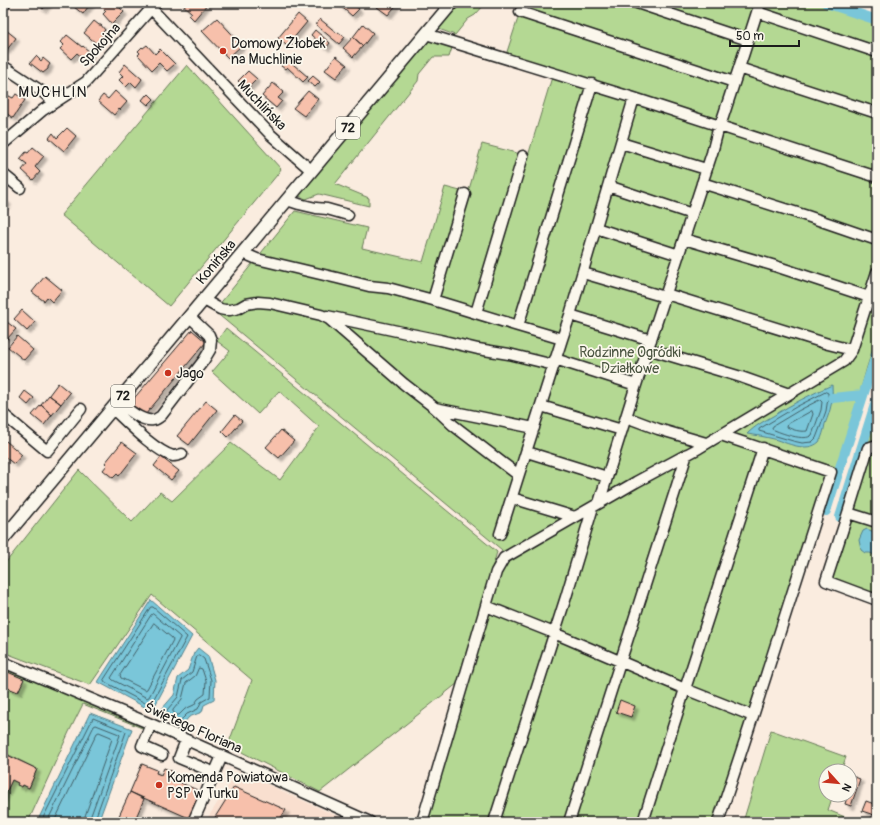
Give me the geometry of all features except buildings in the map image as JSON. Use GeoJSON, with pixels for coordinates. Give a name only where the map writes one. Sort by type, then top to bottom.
{"type":"FeatureCollection","features":[{"type":"Feature","properties":{"kind":"main road","name":"Konińska"},"geometry":{"type":"LineString","coordinates":[[3,539],[452,3]]}},
{"type":"Feature","properties":{"kind":"street"},"geometry":{"type":"LineString","coordinates":[[637,3],[748,40]]}},
{"type":"Feature","properties":{"kind":"street","name":"Spokojna"},"geometry":{"type":"LineString","coordinates":[[3,144],[43,110],[86,82],[151,5]]}},
{"type":"Feature","properties":{"kind":"street","name":"Muchlińska"},"geometry":{"type":"LineString","coordinates":[[151,5],[271,135],[312,171]]}},
{"type":"Feature","properties":{"kind":"street"},"geometry":{"type":"LineString","coordinates":[[494,822],[554,633],[650,345],[712,153],[719,126],[759,8],[877,52]]}},
{"type":"Feature","properties":{"kind":"street"},"geometry":{"type":"LineString","coordinates":[[520,12],[734,82]]}},
{"type":"Feature","properties":{"kind":"street"},"geometry":{"type":"LineString","coordinates":[[426,34],[592,84],[877,177]]}},
{"type":"Feature","properties":{"kind":"street"},"geometry":{"type":"LineString","coordinates":[[3,66],[44,93],[54,103]]}},
{"type":"Feature","properties":{"kind":"street"},"geometry":{"type":"LineString","coordinates":[[739,68],[877,113]]}},
{"type":"Feature","properties":{"kind":"street"},"geometry":{"type":"LineString","coordinates":[[518,326],[592,84]]}},
{"type":"Feature","properties":{"kind":"street"},"geometry":{"type":"LineString","coordinates":[[500,534],[583,273],[634,98]]}},
{"type":"Feature","properties":{"kind":"street"},"geometry":{"type":"LineString","coordinates":[[621,144],[706,169]]}},
{"type":"Feature","properties":{"kind":"street"},"geometry":{"type":"LineString","coordinates":[[476,313],[523,156]]}},
{"type":"Feature","properties":{"kind":"street"},"geometry":{"type":"LineString","coordinates":[[3,174],[20,188]]}},
{"type":"Feature","properties":{"kind":"street"},"geometry":{"type":"LineString","coordinates":[[702,184],[807,216],[877,240]]}},
{"type":"Feature","properties":{"kind":"street"},"geometry":{"type":"LineString","coordinates":[[608,186],[692,214]]}},
{"type":"Feature","properties":{"kind":"street"},"geometry":{"type":"LineString","coordinates":[[433,300],[465,194]]}},
{"type":"Feature","properties":{"kind":"street"},"geometry":{"type":"LineString","coordinates":[[287,200],[348,215]]}},
{"type":"Feature","properties":{"kind":"street"},"geometry":{"type":"LineString","coordinates":[[596,228],[678,255]]}},
{"type":"Feature","properties":{"kind":"street"},"geometry":{"type":"LineString","coordinates":[[684,239],[772,265],[869,297]]}},
{"type":"Feature","properties":{"kind":"street"},"geometry":{"type":"LineString","coordinates":[[243,252],[256,258],[369,286],[388,288],[433,300],[562,339]]}},
{"type":"Feature","properties":{"kind":"street"},"geometry":{"type":"LineString","coordinates":[[422,822],[496,572],[504,558],[721,435],[844,362],[852,350],[877,272]]}},
{"type":"Feature","properties":{"kind":"street"},"geometry":{"type":"LineString","coordinates":[[583,273],[666,295],[852,350]]}},
{"type":"Feature","properties":{"kind":"street"},"geometry":{"type":"LineString","coordinates":[[204,300],[224,310],[239,308],[246,304],[258,302],[270,303],[515,356],[554,362],[636,385]]}},
{"type":"Feature","properties":{"kind":"street"},"geometry":{"type":"LineString","coordinates":[[321,315],[329,319],[435,408],[453,425],[519,474]]}},
{"type":"Feature","properties":{"kind":"street"},"geometry":{"type":"LineString","coordinates":[[570,315],[789,394]]}},
{"type":"Feature","properties":{"kind":"street"},"geometry":{"type":"LineString","coordinates":[[115,405],[142,418],[150,420],[155,420],[162,416],[210,350],[211,340],[209,335],[190,316]]}},
{"type":"Feature","properties":{"kind":"street"},"geometry":{"type":"LineString","coordinates":[[115,405],[152,444],[164,452],[175,456],[182,454]]}},
{"type":"Feature","properties":{"kind":"street"},"geometry":{"type":"LineString","coordinates":[[541,406],[622,430]]}},
{"type":"Feature","properties":{"kind":"street"},"geometry":{"type":"LineString","coordinates":[[435,408],[534,428]]}},
{"type":"Feature","properties":{"kind":"street"},"geometry":{"type":"LineString","coordinates":[[3,414],[47,451],[81,410]]}},
{"type":"Feature","properties":{"kind":"street"},"geometry":{"type":"LineString","coordinates":[[626,417],[658,429],[706,443]]}},
{"type":"Feature","properties":{"kind":"street"},"geometry":{"type":"LineString","coordinates":[[718,822],[831,472],[721,435]]}},
{"type":"Feature","properties":{"kind":"street"},"geometry":{"type":"LineString","coordinates":[[877,444],[868,448],[826,581],[877,600]]}},
{"type":"Feature","properties":{"kind":"street"},"geometry":{"type":"LineString","coordinates":[[644,822],[763,448]]}},
{"type":"Feature","properties":{"kind":"street"},"geometry":{"type":"LineString","coordinates":[[527,452],[607,477]]}},
{"type":"Feature","properties":{"kind":"street"},"geometry":{"type":"LineString","coordinates":[[569,822],[687,454]]}},
{"type":"Feature","properties":{"kind":"street"},"geometry":{"type":"LineString","coordinates":[[512,498],[575,517]]}},
{"type":"Feature","properties":{"kind":"street"},"geometry":{"type":"LineString","coordinates":[[848,513],[877,522]]}},
{"type":"Feature","properties":{"kind":"street"},"geometry":{"type":"LineString","coordinates":[[486,606],[753,716]]}},
{"type":"Feature","properties":{"kind":"street","name":"Świętego Floriana"},"geometry":{"type":"LineString","coordinates":[[3,662],[151,724],[370,822]]}},
{"type":"Feature","properties":{"kind":"street"},"geometry":{"type":"LineString","coordinates":[[151,724],[142,746],[162,755]]}},
{"type":"Feature","properties":{"kind":"street"},"geometry":{"type":"LineString","coordinates":[[186,740],[179,758],[214,773]]}},
{"type":"Feature","properties":{"kind":"street"},"geometry":{"type":"LineString","coordinates":[[193,822],[222,756]]}},
{"type":"Feature","properties":{"kind":"shaded area"},"geometry":{"type":"Polygon","coordinates":[[[238,771],[350,822],[205,822],[238,771]]]}},
{"type":"Feature","properties":{"kind":"green space"},"geometry":{"type":"Polygon","coordinates":[[[457,3],[486,3],[475,15],[468,19],[455,35],[436,28],[457,3]]]}},
{"type":"Feature","properties":{"kind":"green space","name":"Rodzinne Ogródki Działkowe"},"geometry":{"type":"Polygon","coordinates":[[[523,3],[818,3],[877,24],[877,336],[857,403],[720,822],[426,822],[502,550],[214,311],[295,211],[367,228],[362,248],[423,262],[445,187],[468,193],[482,144],[528,156],[552,77],[504,61],[523,3]]]}},
{"type":"Feature","properties":{"kind":"green space"},"geometry":{"type":"Polygon","coordinates":[[[432,40],[453,45],[449,57],[433,57],[419,74],[418,81],[335,184],[369,198],[369,206],[319,194],[306,199],[297,195],[423,44],[432,40]]]}},
{"type":"Feature","properties":{"kind":"green space"},"geometry":{"type":"Polygon","coordinates":[[[187,65],[281,169],[169,306],[61,215],[187,65]]]}},
{"type":"Feature","properties":{"kind":"green space"},"geometry":{"type":"Polygon","coordinates":[[[226,328],[497,552],[458,683],[320,792],[228,745],[252,680],[152,595],[90,685],[3,652],[3,566],[79,470],[132,522],[160,492],[172,501],[231,443],[280,480],[319,427],[279,391],[258,414],[212,372],[230,351],[217,341],[226,328]]]}},
{"type":"Feature","properties":{"kind":"green space"},"geometry":{"type":"Polygon","coordinates":[[[877,413],[877,602],[824,582],[877,413]]]}},
{"type":"Feature","properties":{"kind":"green space"},"geometry":{"type":"Polygon","coordinates":[[[3,667],[143,727],[142,728],[83,704],[28,822],[6,822],[7,821],[3,819],[3,799],[12,780],[29,788],[37,769],[3,752],[3,686],[18,692],[23,679],[3,670],[3,667]]]}},
{"type":"Feature","properties":{"kind":"green space"},"geometry":{"type":"Polygon","coordinates":[[[771,730],[846,757],[844,763],[818,763],[818,803],[830,803],[828,810],[857,822],[743,822],[771,730]]]}},
{"type":"Feature","properties":{"kind":"water"},"geometry":{"type":"Polygon","coordinates":[[[832,385],[832,400],[830,409],[821,438],[819,442],[814,445],[803,447],[757,435],[747,434],[787,407],[832,385]]]}},
{"type":"Feature","properties":{"kind":"water"},"geometry":{"type":"Polygon","coordinates":[[[867,529],[874,532],[877,531],[877,556],[870,553],[865,553],[861,550],[859,540],[863,531],[867,529]]]}},
{"type":"Feature","properties":{"kind":"water"},"geometry":{"type":"Polygon","coordinates":[[[151,600],[192,636],[152,711],[98,682],[151,600]]]}},
{"type":"Feature","properties":{"kind":"water"},"geometry":{"type":"Polygon","coordinates":[[[198,648],[208,656],[215,680],[214,700],[204,705],[202,712],[189,717],[183,724],[174,726],[161,710],[174,695],[178,678],[188,670],[194,653],[198,648]]]}},
{"type":"Feature","properties":{"kind":"water"},"geometry":{"type":"Polygon","coordinates":[[[90,713],[132,729],[99,820],[96,822],[37,822],[90,713]]]}},
{"type":"Feature","properties":{"kind":"waterway"},"geometry":{"type":"LineString","coordinates":[[826,3],[877,20]]}},
{"type":"Feature","properties":{"kind":"waterway"},"geometry":{"type":"LineString","coordinates":[[826,511],[877,352]]}},
{"type":"Feature","properties":{"kind":"waterway"},"geometry":{"type":"LineString","coordinates":[[832,398],[863,395]]}},
{"type":"Feature","properties":{"kind":"waterway"},"geometry":{"type":"LineString","coordinates":[[840,517],[877,398]]}},
{"type":"Feature","properties":{"kind":"place","name":"Domowy Żłobek na Muchlinie"},"geometry":{"type":"Point","coordinates":[223,51]}},
{"type":"Feature","properties":{"kind":"place","name":"Jago"},"geometry":{"type":"Point","coordinates":[168,373]}},
{"type":"Feature","properties":{"kind":"place","name":"Komenda Powiatowa PSP w Turku"},"geometry":{"type":"Point","coordinates":[159,785]}},
{"type":"Feature","properties":{"kind":"district","name":"MUCHLIN"},"geometry":{"type":"Point","coordinates":[53,92]}}]}
